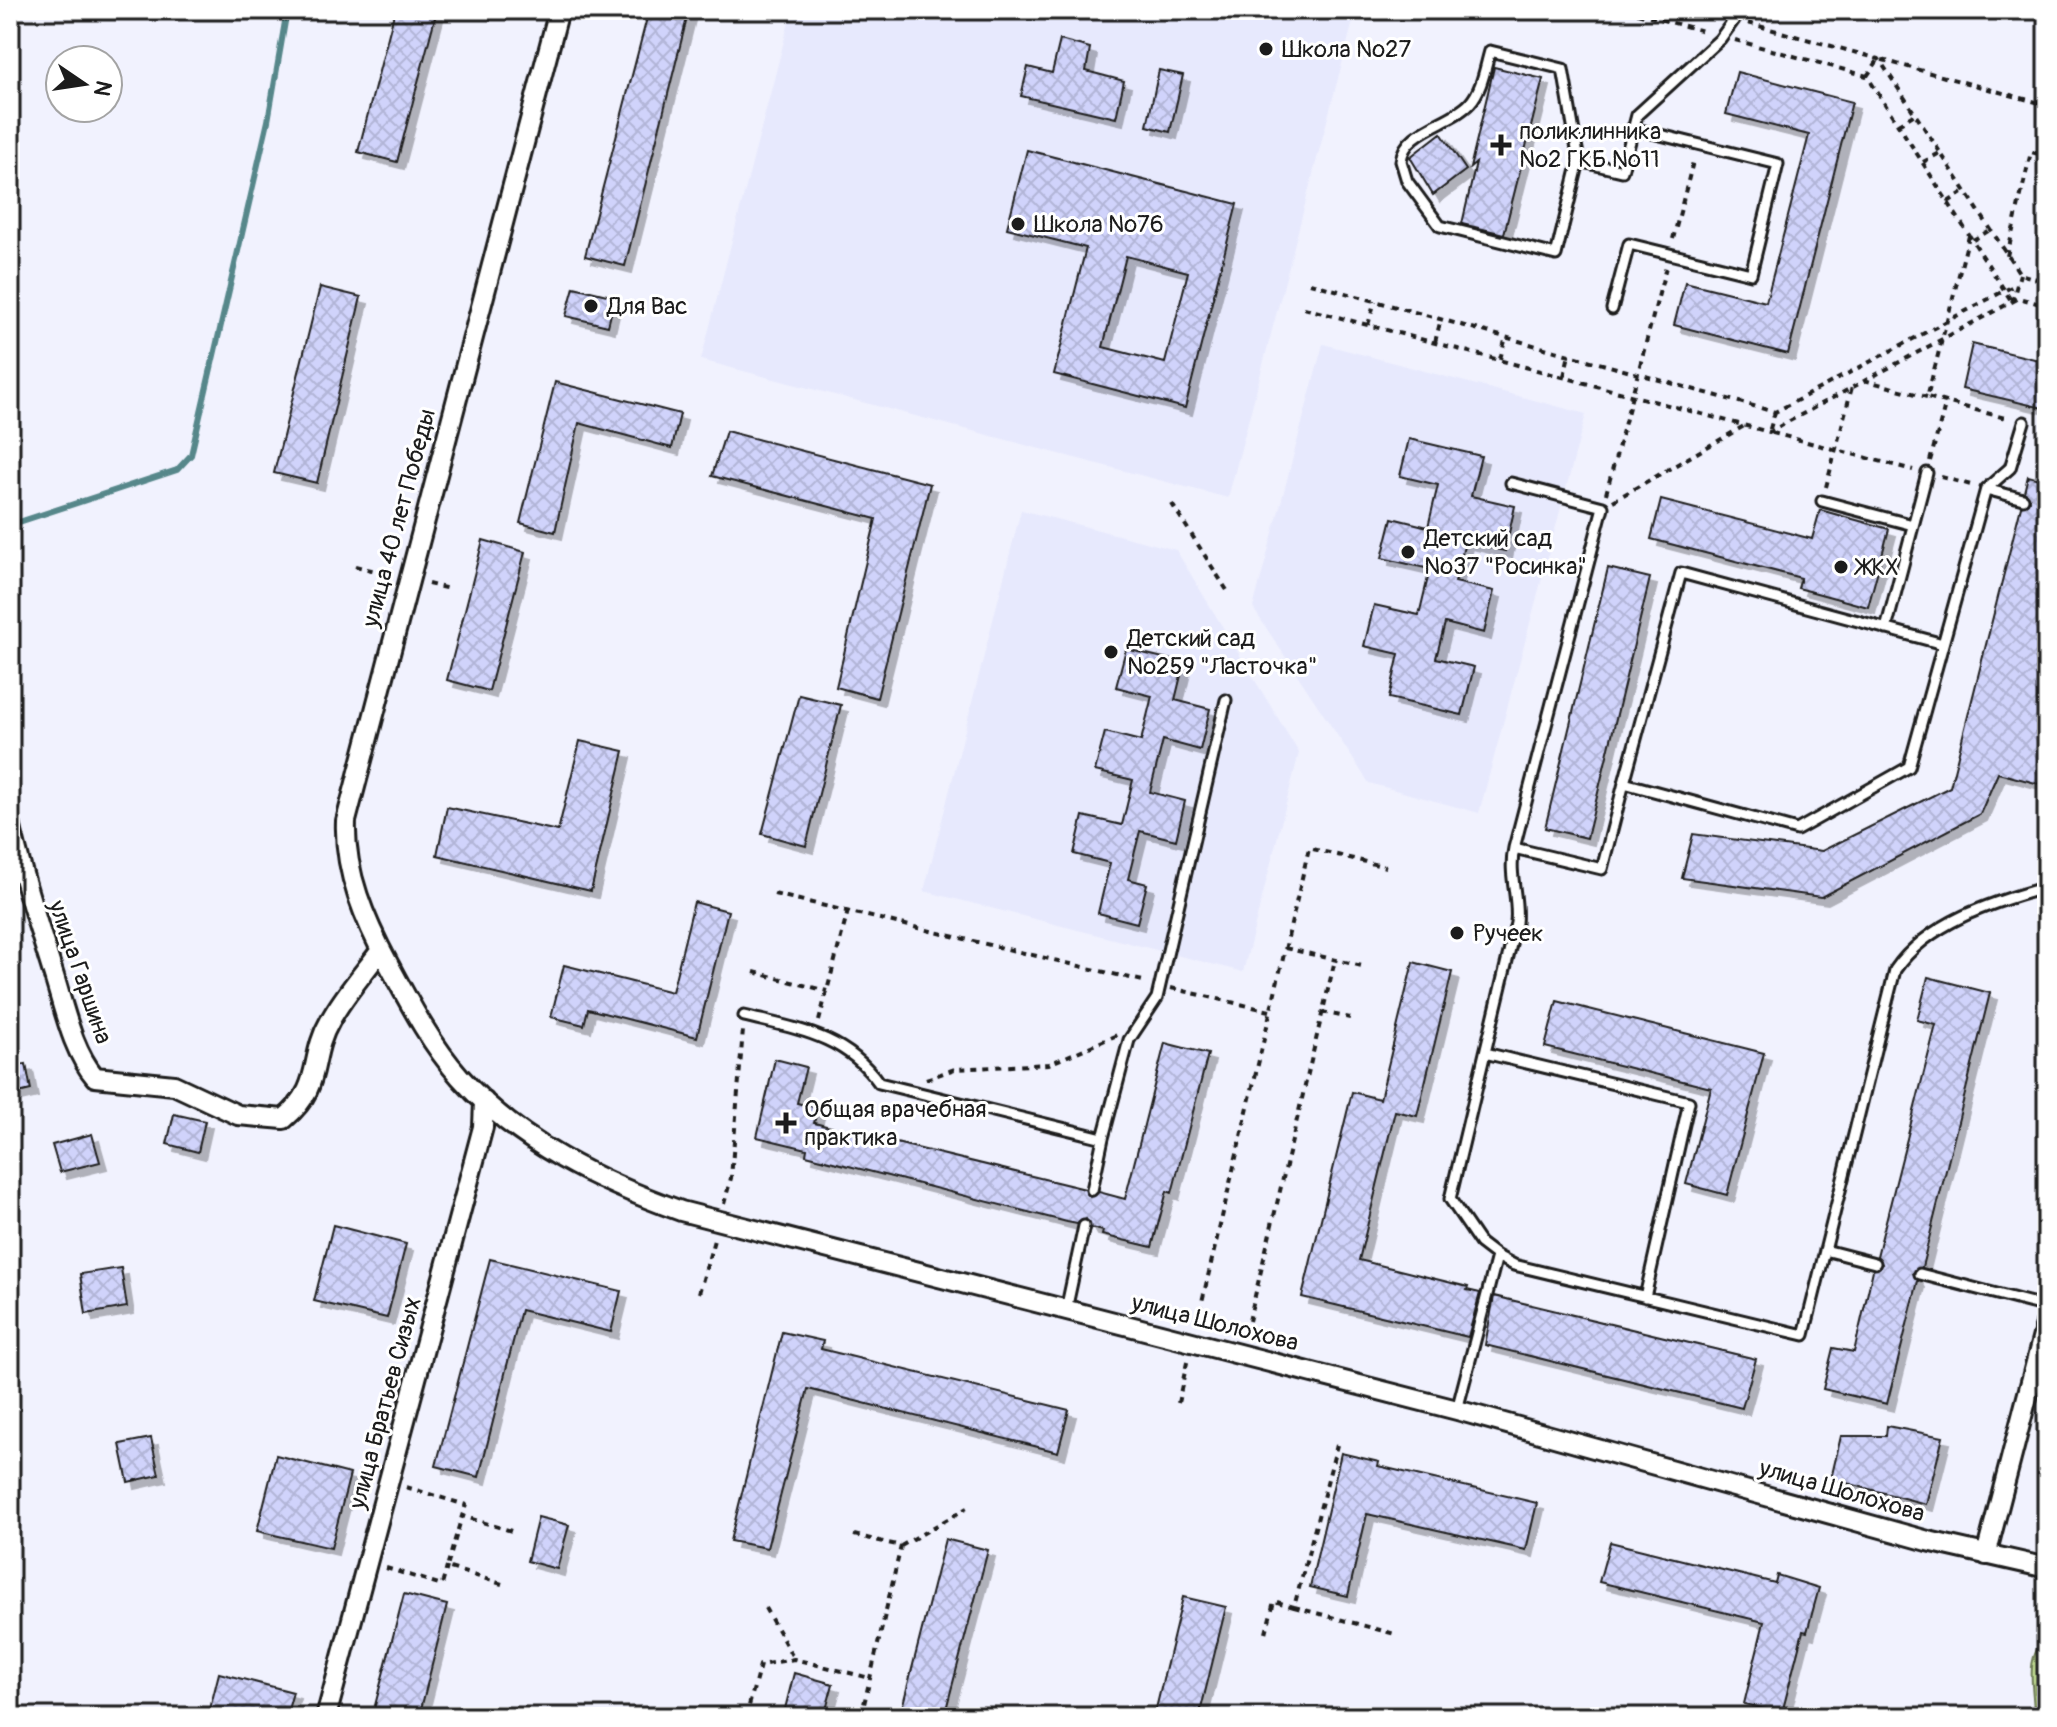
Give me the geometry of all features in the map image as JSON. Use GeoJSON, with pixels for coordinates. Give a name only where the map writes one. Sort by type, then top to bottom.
{"type":"FeatureCollection","features":[{"type":"Feature","properties":{"kind":"street","name":"улица 40 лет Победы"},"geometry":{"type":"LineString","coordinates":[[424,1029],[381,950],[349,864],[345,836],[347,809],[559,10]]}},
{"type":"Feature","properties":{"kind":"street","name":"улица Гаршина"},"geometry":{"type":"LineString","coordinates":[[10,823],[18,860],[67,1016],[86,1066],[95,1077],[174,1085],[238,1115],[284,1119],[302,1104],[312,1083],[323,1034],[331,1018],[381,950]]}},
{"type":"Feature","properties":{"kind":"street","name":"улица Шолохова"},"geometry":{"type":"LineString","coordinates":[[424,1029],[461,1078],[484,1101],[568,1162],[681,1211],[1457,1410],[1986,1555],[2047,1568]]}},
{"type":"Feature","properties":{"kind":"street","name":"улица Братьев Сизых"},"geometry":{"type":"LineString","coordinates":[[326,1717],[483,1127],[484,1101]]}},
{"type":"Feature","properties":{"kind":"street"},"geometry":{"type":"LineString","coordinates":[[1986,1555],[2047,1320]]}},
{"type":"Feature","properties":{"kind":"lane"},"geometry":{"type":"LineString","coordinates":[[1579,161],[1622,171],[1632,128],[1642,108],[1665,92],[1722,36],[1738,15]]}},
{"type":"Feature","properties":{"kind":"lane"},"geometry":{"type":"LineString","coordinates":[[1490,51],[1563,69],[1579,161],[1556,255],[1440,226],[1407,181],[1401,161],[1409,144],[1468,106],[1481,83],[1490,51]]}},
{"type":"Feature","properties":{"kind":"lane"},"geometry":{"type":"LineString","coordinates":[[1612,309],[1629,244],[1751,274],[1778,164],[1632,128]]}},
{"type":"Feature","properties":{"kind":"lane"},"geometry":{"type":"LineString","coordinates":[[1624,783],[1797,830],[1909,767],[1986,489],[2010,468],[2024,422]]}},
{"type":"Feature","properties":{"kind":"lane"},"geometry":{"type":"LineString","coordinates":[[1886,629],[1927,473]]}},
{"type":"Feature","properties":{"kind":"lane"},"geometry":{"type":"LineString","coordinates":[[1511,483],[1603,507],[1514,848],[1510,871],[1517,901],[1516,923],[1450,1199],[1480,1243],[1497,1256],[1514,1265],[1804,1335],[1895,970],[1909,950],[1948,924],[1996,903],[2047,887]]}},
{"type":"Feature","properties":{"kind":"lane"},"geometry":{"type":"LineString","coordinates":[[1986,489],[2023,499]]}},
{"type":"Feature","properties":{"kind":"lane"},"geometry":{"type":"LineString","coordinates":[[1822,501],[1913,525]]}},
{"type":"Feature","properties":{"kind":"lane"},"geometry":{"type":"LineString","coordinates":[[1514,848],[1602,869],[1681,573],[1943,644]]}},
{"type":"Feature","properties":{"kind":"lane"},"geometry":{"type":"LineString","coordinates":[[1092,1190],[1103,1138],[1134,1028],[1151,1011],[1160,985],[1226,700]]}},
{"type":"Feature","properties":{"kind":"lane"},"geometry":{"type":"LineString","coordinates":[[744,1016],[825,1036],[867,1067],[879,1083],[1103,1138]]}},
{"type":"Feature","properties":{"kind":"lane"},"geometry":{"type":"LineString","coordinates":[[1485,1053],[1689,1102],[1645,1297]]}},
{"type":"Feature","properties":{"kind":"lane"},"geometry":{"type":"LineString","coordinates":[[1066,1310],[1084,1226]]}},
{"type":"Feature","properties":{"kind":"lane"},"geometry":{"type":"LineString","coordinates":[[1825,1250],[1875,1263]]}},
{"type":"Feature","properties":{"kind":"lane"},"geometry":{"type":"LineString","coordinates":[[1457,1410],[1497,1256]]}},
{"type":"Feature","properties":{"kind":"lane"},"geometry":{"type":"LineString","coordinates":[[1920,1274],[2047,1307]]}},
{"type":"Feature","properties":{"kind":"path"},"geometry":{"type":"LineString","coordinates":[[1626,10],[1867,76],[2012,302]]}},
{"type":"Feature","properties":{"kind":"path"},"geometry":{"type":"LineString","coordinates":[[1700,10],[1738,15],[1879,59],[2047,105]]}},
{"type":"Feature","properties":{"kind":"path"},"geometry":{"type":"LineString","coordinates":[[1867,76],[1879,59]]}},
{"type":"Feature","properties":{"kind":"path"},"geometry":{"type":"LineString","coordinates":[[1879,59],[2020,274],[2047,282]]}},
{"type":"Feature","properties":{"kind":"path"},"geometry":{"type":"LineString","coordinates":[[1898,124],[1915,114]]}},
{"type":"Feature","properties":{"kind":"path"},"geometry":{"type":"LineString","coordinates":[[1603,507],[1698,144]]}},
{"type":"Feature","properties":{"kind":"path"},"geometry":{"type":"LineString","coordinates":[[2007,256],[2031,152],[2047,156]]}},
{"type":"Feature","properties":{"kind":"path"},"geometry":{"type":"LineString","coordinates":[[1923,162],[1940,153]]}},
{"type":"Feature","properties":{"kind":"path"},"geometry":{"type":"LineString","coordinates":[[1948,202],[1965,191]]}},
{"type":"Feature","properties":{"kind":"path"},"geometry":{"type":"LineString","coordinates":[[1973,240],[1990,230]]}},
{"type":"Feature","properties":{"kind":"path"},"geometry":{"type":"LineString","coordinates":[[1927,397],[1970,234]]}},
{"type":"Feature","properties":{"kind":"path"},"geometry":{"type":"LineString","coordinates":[[2012,302],[2020,274]]}},
{"type":"Feature","properties":{"kind":"path"},"geometry":{"type":"LineString","coordinates":[[1310,283],[1775,412],[2017,284]]}},
{"type":"Feature","properties":{"kind":"path"},"geometry":{"type":"LineString","coordinates":[[1769,432],[2019,298],[2047,306]]}},
{"type":"Feature","properties":{"kind":"path"},"geometry":{"type":"LineString","coordinates":[[1368,325],[1375,301]]}},
{"type":"Feature","properties":{"kind":"path"},"geometry":{"type":"LineString","coordinates":[[1304,308],[1986,489]]}},
{"type":"Feature","properties":{"kind":"path"},"geometry":{"type":"LineString","coordinates":[[1435,342],[1441,319]]}},
{"type":"Feature","properties":{"kind":"path"},"geometry":{"type":"LineString","coordinates":[[1500,359],[1506,337]]}},
{"type":"Feature","properties":{"kind":"path"},"geometry":{"type":"LineString","coordinates":[[1888,352],[1894,364]]}},
{"type":"Feature","properties":{"kind":"path"},"geometry":{"type":"LineString","coordinates":[[1564,376],[1569,355]]}},
{"type":"Feature","properties":{"kind":"path"},"geometry":{"type":"LineString","coordinates":[[1863,380],[2024,422]]}},
{"type":"Feature","properties":{"kind":"path"},"geometry":{"type":"LineString","coordinates":[[1831,383],[1836,395]]}},
{"type":"Feature","properties":{"kind":"path"},"geometry":{"type":"LineString","coordinates":[[1822,501],[1853,385]]}},
{"type":"Feature","properties":{"kind":"path"},"geometry":{"type":"LineString","coordinates":[[1927,473],[1946,402]]}},
{"type":"Feature","properties":{"kind":"path"},"geometry":{"type":"LineString","coordinates":[[1769,432],[1775,412]]}},
{"type":"Feature","properties":{"kind":"path"},"geometry":{"type":"LineString","coordinates":[[1603,507],[1745,425]]}},
{"type":"Feature","properties":{"kind":"path"},"geometry":{"type":"LineString","coordinates":[[1172,504],[1230,595]]}},
{"type":"Feature","properties":{"kind":"path"},"geometry":{"type":"LineString","coordinates":[[1178,1403],[1309,848],[1386,867]]}},
{"type":"Feature","properties":{"kind":"path"},"geometry":{"type":"LineString","coordinates":[[774,894],[1270,1011]]}},
{"type":"Feature","properties":{"kind":"path"},"geometry":{"type":"LineString","coordinates":[[816,1034],[848,911]]}},
{"type":"Feature","properties":{"kind":"path"},"geometry":{"type":"LineString","coordinates":[[1285,948],[1362,966]]}},
{"type":"Feature","properties":{"kind":"path"},"geometry":{"type":"LineString","coordinates":[[1249,1321],[1335,960]]}},
{"type":"Feature","properties":{"kind":"path"},"geometry":{"type":"LineString","coordinates":[[754,972],[827,991]]}},
{"type":"Feature","properties":{"kind":"path"},"geometry":{"type":"LineString","coordinates":[[1322,1012],[1350,1018]]}},
{"type":"Feature","properties":{"kind":"path"},"geometry":{"type":"LineString","coordinates":[[731,1178],[744,1016]]}},
{"type":"Feature","properties":{"kind":"path"},"geometry":{"type":"LineString","coordinates":[[897,1088],[955,1069],[1049,1064],[1134,1028]]}},
{"type":"Feature","properties":{"kind":"path"},"geometry":{"type":"LineString","coordinates":[[1294,1607],[1337,1445]]}},
{"type":"Feature","properties":{"kind":"path"},"geometry":{"type":"LineString","coordinates":[[367,1563],[442,1585],[466,1505],[388,1482]]}},
{"type":"Feature","properties":{"kind":"path"},"geometry":{"type":"LineString","coordinates":[[854,1535],[901,1546],[967,1508]]}},
{"type":"Feature","properties":{"kind":"path"},"geometry":{"type":"LineString","coordinates":[[462,1516],[515,1532]]}},
{"type":"Feature","properties":{"kind":"path"},"geometry":{"type":"LineString","coordinates":[[861,1717],[901,1546]]}},
{"type":"Feature","properties":{"kind":"path"},"geometry":{"type":"LineString","coordinates":[[447,1567],[502,1584]]}},
{"type":"Feature","properties":{"kind":"path"},"geometry":{"type":"LineString","coordinates":[[1266,1633],[1274,1601],[1395,1634]]}},
{"type":"Feature","properties":{"kind":"path"},"geometry":{"type":"LineString","coordinates":[[765,1608],[794,1659]]}},
{"type":"Feature","properties":{"kind":"path"},"geometry":{"type":"LineString","coordinates":[[746,1717],[760,1665],[794,1659],[870,1678]]}},
{"type":"Feature","properties":{"kind":"shaded area","name":"Школа №76"},"geometry":{"type":"Polygon","coordinates":[[[792,10],[1356,10],[1228,498],[701,360],[792,10]]]}},
{"type":"Feature","properties":{"kind":"shaded area","name":"Детский сад №37 \"Росинка\""},"geometry":{"type":"Polygon","coordinates":[[[1323,344],[1586,414],[1479,813],[1369,783],[1253,608],[1323,344]]]}},
{"type":"Feature","properties":{"kind":"shaded area","name":"Детский сад №259 \"Ласточка\""},"geometry":{"type":"Polygon","coordinates":[[[1021,510],[1176,550],[1299,753],[1243,972],[924,891],[1021,510]]]}},
{"type":"Feature","properties":{"kind":"green space"},"geometry":{"type":"Polygon","coordinates":[[[2047,1633],[2047,1717],[2034,1717],[2032,1664],[2047,1633]]]}},
{"type":"Feature","properties":{"kind":"building"},"geometry":{"type":"Polygon","coordinates":[[[395,10],[437,10],[397,162],[358,152],[395,10]]]}},
{"type":"Feature","properties":{"kind":"building"},"geometry":{"type":"Polygon","coordinates":[[[649,10],[689,10],[625,266],[585,256],[649,10]]]}},
{"type":"Feature","properties":{"kind":"building"},"geometry":{"type":"Polygon","coordinates":[[[1060,40],[1090,48],[1086,71],[1124,81],[1116,118],[1021,96],[1028,67],[1052,73],[1060,40]]]}},
{"type":"Feature","properties":{"kind":"building","name":"поликлинника №2 ГКБ №11"},"geometry":{"type":"Polygon","coordinates":[[[1494,67],[1543,79],[1504,234],[1462,224],[1476,163],[1470,168],[1494,67]]]}},
{"type":"Feature","properties":{"kind":"building"},"geometry":{"type":"Polygon","coordinates":[[[1159,70],[1183,75],[1170,132],[1147,126],[1159,70]]]}},
{"type":"Feature","properties":{"kind":"building"},"geometry":{"type":"Polygon","coordinates":[[[1737,72],[1852,102],[1788,354],[1674,325],[1685,282],[1766,302],[1809,135],[1726,114],[1737,72]]]}},
{"type":"Feature","properties":{"kind":"building"},"geometry":{"type":"Polygon","coordinates":[[[1441,133],[1466,170],[1433,195],[1410,157],[1441,133]]]}},
{"type":"Feature","properties":{"kind":"building"},"geometry":{"type":"Polygon","coordinates":[[[1027,150],[1237,204],[1185,408],[1054,374],[1086,248],[1007,228],[1027,150]],[[1126,256],[1103,347],[1165,363],[1188,272],[1126,256]]]}},
{"type":"Feature","properties":{"kind":"building"},"geometry":{"type":"Polygon","coordinates":[[[320,287],[361,297],[317,483],[274,473],[320,287]]]}},
{"type":"Feature","properties":{"kind":"building","name":"Для Вас"},"geometry":{"type":"Polygon","coordinates":[[[574,287],[615,297],[608,326],[566,316],[574,287]]]}},
{"type":"Feature","properties":{"kind":"building"},"geometry":{"type":"Polygon","coordinates":[[[1972,344],[2047,362],[2047,409],[1962,389],[1972,344]]]}},
{"type":"Feature","properties":{"kind":"building"},"geometry":{"type":"Polygon","coordinates":[[[555,382],[680,414],[672,448],[579,423],[555,532],[520,523],[555,382]]]}},
{"type":"Feature","properties":{"kind":"building"},"geometry":{"type":"Polygon","coordinates":[[[726,431],[930,484],[877,698],[836,687],[876,519],[712,476],[726,431]]]}},
{"type":"Feature","properties":{"kind":"building"},"geometry":{"type":"Polygon","coordinates":[[[1409,439],[1481,456],[1471,496],[1515,506],[1505,551],[1465,542],[1455,582],[1494,591],[1484,633],[1445,623],[1436,658],[1474,667],[1462,715],[1389,698],[1399,654],[1364,646],[1374,605],[1419,615],[1430,569],[1382,558],[1392,518],[1428,527],[1438,485],[1400,476],[1409,439]]]}},
{"type":"Feature","properties":{"kind":"building"},"geometry":{"type":"Polygon","coordinates":[[[2028,476],[2047,481],[2047,786],[1998,773],[1980,814],[1821,897],[1682,878],[1693,834],[1822,851],[1950,787],[2021,506],[2030,500],[2024,492],[2028,476]]]}},
{"type":"Feature","properties":{"kind":"building"},"geometry":{"type":"Polygon","coordinates":[[[1661,500],[1812,539],[1820,510],[1889,529],[1868,607],[1798,588],[1801,578],[1651,539],[1661,500]]]}},
{"type":"Feature","properties":{"kind":"building"},"geometry":{"type":"Polygon","coordinates":[[[483,540],[525,552],[489,691],[447,680],[483,540]]]}},
{"type":"Feature","properties":{"kind":"building"},"geometry":{"type":"Polygon","coordinates":[[[1608,568],[1650,578],[1587,838],[1545,828],[1608,568]]]}},
{"type":"Feature","properties":{"kind":"building"},"geometry":{"type":"Polygon","coordinates":[[[1126,649],[1184,663],[1175,700],[1210,709],[1200,750],[1163,740],[1150,792],[1185,801],[1176,840],[1140,831],[1128,879],[1147,884],[1137,923],[1098,913],[1110,863],[1074,854],[1083,816],[1122,825],[1133,780],[1095,771],[1105,732],[1141,741],[1152,696],[1116,687],[1126,649]]]}},
{"type":"Feature","properties":{"kind":"building"},"geometry":{"type":"Polygon","coordinates":[[[799,695],[841,705],[806,846],[762,834],[799,695]]]}},
{"type":"Feature","properties":{"kind":"building"},"geometry":{"type":"Polygon","coordinates":[[[580,741],[624,751],[591,891],[437,855],[447,807],[558,831],[580,741]]]}},
{"type":"Feature","properties":{"kind":"building"},"geometry":{"type":"Polygon","coordinates":[[[694,902],[728,911],[697,1037],[588,1009],[584,1025],[551,1017],[564,965],[672,992],[694,902]]]}},
{"type":"Feature","properties":{"kind":"building"},"geometry":{"type":"Polygon","coordinates":[[[1413,962],[1452,972],[1417,1116],[1395,1111],[1359,1260],[1468,1287],[1467,1290],[1480,1293],[1468,1337],[1302,1297],[1352,1092],[1380,1099],[1413,962]]]}},
{"type":"Feature","properties":{"kind":"building"},"geometry":{"type":"Polygon","coordinates":[[[1928,977],[1990,993],[1922,1267],[1913,1273],[1918,1281],[1887,1404],[1823,1389],[1833,1348],[1854,1352],[1873,1270],[1882,1264],[1877,1256],[1936,1025],[1917,1020],[1928,977]]]}},
{"type":"Feature","properties":{"kind":"building"},"geometry":{"type":"Polygon","coordinates":[[[1557,1001],[1764,1053],[1727,1195],[1686,1184],[1711,1088],[1545,1047],[1557,1001]]]}},
{"type":"Feature","properties":{"kind":"building"},"geometry":{"type":"Polygon","coordinates":[[[1165,1043],[1208,1054],[1172,1193],[1167,1191],[1152,1247],[1102,1235],[1103,1231],[1091,1228],[1086,1219],[1077,1224],[1067,1222],[806,1155],[807,1149],[757,1137],[775,1059],[806,1067],[797,1103],[818,1108],[814,1123],[1085,1189],[1090,1197],[1099,1192],[1125,1199],[1165,1043]]]}},
{"type":"Feature","properties":{"kind":"building"},"geometry":{"type":"Polygon","coordinates":[[[26,1064],[31,1090],[10,1095],[10,1067],[26,1064]]]}},
{"type":"Feature","properties":{"kind":"building"},"geometry":{"type":"Polygon","coordinates":[[[174,1114],[205,1121],[198,1152],[167,1144],[174,1114]]]}},
{"type":"Feature","properties":{"kind":"building"},"geometry":{"type":"Polygon","coordinates":[[[92,1134],[100,1162],[60,1172],[52,1145],[92,1134]]]}},
{"type":"Feature","properties":{"kind":"building"},"geometry":{"type":"Polygon","coordinates":[[[333,1225],[406,1244],[387,1318],[314,1301],[333,1225]]]}},
{"type":"Feature","properties":{"kind":"building"},"geometry":{"type":"Polygon","coordinates":[[[490,1259],[621,1291],[611,1332],[521,1310],[479,1477],[436,1466],[490,1259]]]}},
{"type":"Feature","properties":{"kind":"building"},"geometry":{"type":"Polygon","coordinates":[[[121,1268],[127,1307],[86,1314],[80,1274],[121,1268]]]}},
{"type":"Feature","properties":{"kind":"building"},"geometry":{"type":"Polygon","coordinates":[[[1494,1296],[1756,1359],[1742,1408],[1485,1345],[1494,1296]]]}},
{"type":"Feature","properties":{"kind":"building"},"geometry":{"type":"Polygon","coordinates":[[[782,1332],[823,1341],[821,1349],[1069,1410],[1058,1452],[808,1389],[767,1548],[730,1541],[782,1332]]]}},
{"type":"Feature","properties":{"kind":"building"},"geometry":{"type":"Polygon","coordinates":[[[1887,1426],[1943,1437],[1926,1504],[1831,1479],[1841,1436],[1886,1436],[1887,1426]]]}},
{"type":"Feature","properties":{"kind":"building"},"geometry":{"type":"Polygon","coordinates":[[[151,1438],[159,1475],[128,1482],[120,1444],[151,1438]]]}},
{"type":"Feature","properties":{"kind":"building"},"geometry":{"type":"Polygon","coordinates":[[[1341,1453],[1379,1462],[1378,1466],[1537,1503],[1526,1550],[1367,1514],[1348,1596],[1310,1587],[1341,1453]]]}},
{"type":"Feature","properties":{"kind":"building"},"geometry":{"type":"Polygon","coordinates":[[[276,1455],[350,1474],[331,1548],[257,1531],[276,1455]]]}},
{"type":"Feature","properties":{"kind":"building"},"geometry":{"type":"Polygon","coordinates":[[[538,1517],[569,1525],[557,1569],[527,1561],[538,1517]]]}},
{"type":"Feature","properties":{"kind":"building"},"geometry":{"type":"Polygon","coordinates":[[[945,1539],[988,1550],[944,1717],[936,1717],[902,1708],[945,1539]]]}},
{"type":"Feature","properties":{"kind":"building"},"geometry":{"type":"Polygon","coordinates":[[[1610,1542],[1775,1583],[1777,1575],[1819,1588],[1807,1632],[1803,1631],[1782,1713],[1744,1704],[1764,1622],[1599,1582],[1610,1542]]]}},
{"type":"Feature","properties":{"kind":"building"},"geometry":{"type":"Polygon","coordinates":[[[404,1594],[447,1605],[419,1717],[372,1717],[404,1594]]]}},
{"type":"Feature","properties":{"kind":"building"},"geometry":{"type":"Polygon","coordinates":[[[1183,1597],[1226,1607],[1199,1717],[1154,1717],[1183,1597]]]}},
{"type":"Feature","properties":{"kind":"building"},"geometry":{"type":"Polygon","coordinates":[[[219,1673],[293,1692],[286,1717],[208,1717],[219,1673]]]}},
{"type":"Feature","properties":{"kind":"building"},"geometry":{"type":"Polygon","coordinates":[[[794,1673],[833,1684],[824,1717],[783,1717],[794,1673]]]}},
{"type":"Feature","properties":{"kind":"waterway"},"geometry":{"type":"LineString","coordinates":[[10,525],[177,470],[191,455],[268,121],[287,10]]}},
{"type":"Feature","properties":{"kind":"place","name":"Школа №27"},"geometry":{"type":"Point","coordinates":[1266,49]}},
{"type":"Feature","properties":{"kind":"place","name":"поликлинника №2 ГКБ №11"},"geometry":{"type":"Point","coordinates":[1501,145]}},
{"type":"Feature","properties":{"kind":"place","name":"Школа №76"},"geometry":{"type":"Point","coordinates":[1018,224]}},
{"type":"Feature","properties":{"kind":"place","name":"Для Вас"},"geometry":{"type":"Point","coordinates":[591,306]}},
{"type":"Feature","properties":{"kind":"place","name":"Детский сад №37 \"Росинка\""},"geometry":{"type":"Point","coordinates":[1408,552]}},
{"type":"Feature","properties":{"kind":"place","name":"ЖКХ"},"geometry":{"type":"Point","coordinates":[1841,567]}},
{"type":"Feature","properties":{"kind":"place","name":"Детский сад №259 \"Ласточка\""},"geometry":{"type":"Point","coordinates":[1111,652]}},
{"type":"Feature","properties":{"kind":"place","name":"Ручеек"},"geometry":{"type":"Point","coordinates":[1457,933]}},
{"type":"Feature","properties":{"kind":"place","name":"Общая врачебная практика"},"geometry":{"type":"Point","coordinates":[786,1123]}}]}
